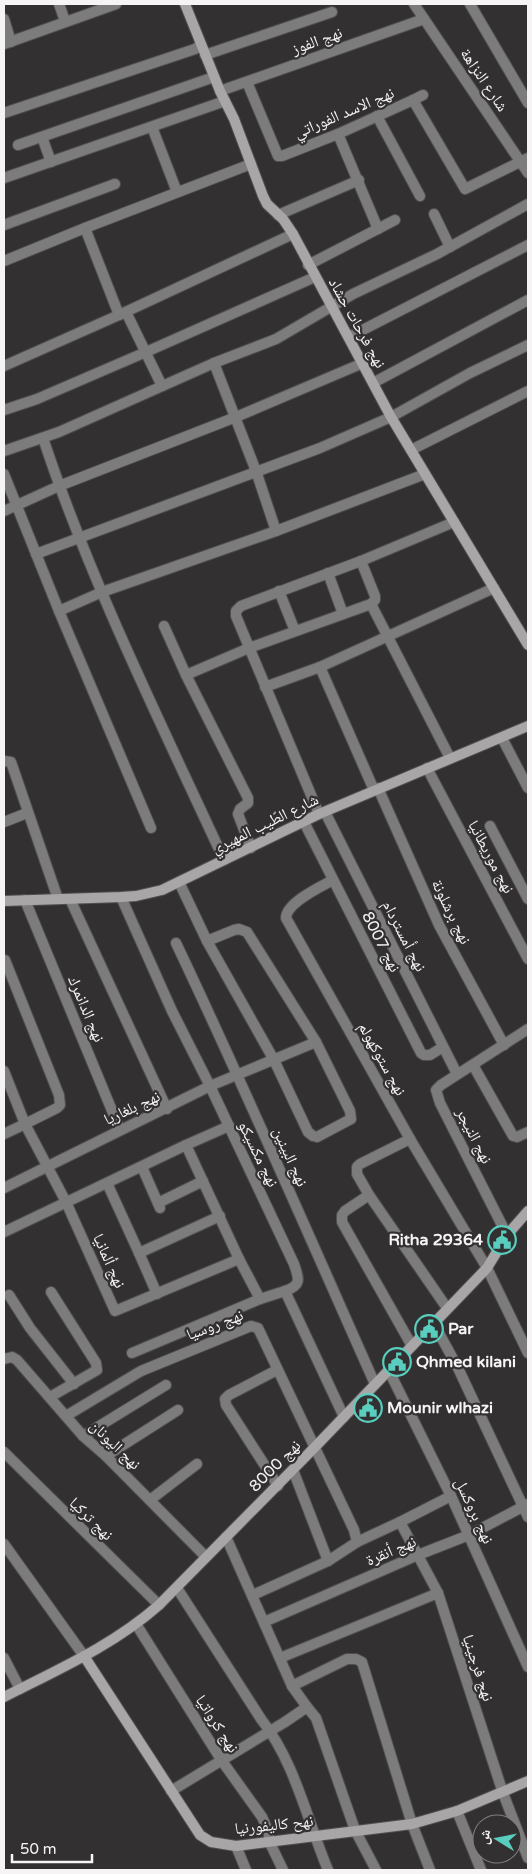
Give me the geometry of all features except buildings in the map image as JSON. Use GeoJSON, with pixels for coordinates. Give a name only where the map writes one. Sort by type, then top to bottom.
{"type":"FeatureCollection","features":[{"type":"Feature","properties":{"kind":"street"},"geometry":{"type":"LineString","coordinates":[[59,4],[65,21]]}},
{"type":"Feature","properties":{"kind":"street"},"geometry":{"type":"LineString","coordinates":[[4,19],[7,43],[116,4]]}},
{"type":"Feature","properties":{"kind":"street","name":"نهج فرحات حشاد"},"geometry":{"type":"LineString","coordinates":[[185,4],[198,47],[205,55],[234,119],[265,200],[293,234],[391,417],[528,646]]}},
{"type":"Feature","properties":{"kind":"street","name":"شارع النزاهة"},"geometry":{"type":"LineString","coordinates":[[414,4],[525,160],[528,173]]}},
{"type":"Feature","properties":{"kind":"street"},"geometry":{"type":"LineString","coordinates":[[470,4],[528,104]]}},
{"type":"Feature","properties":{"kind":"street"},"geometry":{"type":"LineString","coordinates":[[205,55],[332,12]]}},
{"type":"Feature","properties":{"kind":"street","name":"نهج الفوز"},"geometry":{"type":"LineString","coordinates":[[220,91],[424,19]]}},
{"type":"Feature","properties":{"kind":"street"},"geometry":{"type":"LineString","coordinates":[[4,113],[198,47]]}},
{"type":"Feature","properties":{"kind":"street"},"geometry":{"type":"LineString","coordinates":[[18,145],[214,77]]}},
{"type":"Feature","properties":{"kind":"street","name":"نهج الاسد الفوراتي"},"geometry":{"type":"LineString","coordinates":[[247,82],[276,154],[282,156],[338,134],[413,100],[464,188],[468,188],[525,160]]}},
{"type":"Feature","properties":{"kind":"street"},"geometry":{"type":"LineString","coordinates":[[413,100],[423,95]]}},
{"type":"Feature","properties":{"kind":"street"},"geometry":{"type":"LineString","coordinates":[[4,178],[225,101]]}},
{"type":"Feature","properties":{"kind":"street"},"geometry":{"type":"LineString","coordinates":[[377,116],[420,196]]}},
{"type":"Feature","properties":{"kind":"street"},"geometry":{"type":"LineString","coordinates":[[152,127],[177,192]]}},
{"type":"Feature","properties":{"kind":"street"},"geometry":{"type":"LineString","coordinates":[[338,134],[359,180],[378,229]]}},
{"type":"Feature","properties":{"kind":"street"},"geometry":{"type":"LineString","coordinates":[[42,137],[51,162]]}},
{"type":"Feature","properties":{"kind":"street"},"geometry":{"type":"LineString","coordinates":[[4,261],[252,164]]}},
{"type":"Feature","properties":{"kind":"street"},"geometry":{"type":"LineString","coordinates":[[278,215],[359,180]]}},
{"type":"Feature","properties":{"kind":"street"},"geometry":{"type":"LineString","coordinates":[[4,225],[115,184]]}},
{"type":"Feature","properties":{"kind":"street"},"geometry":{"type":"LineString","coordinates":[[4,451],[43,438],[214,363],[276,339],[369,286],[450,247],[528,204]]}},
{"type":"Feature","properties":{"kind":"street"},"geometry":{"type":"LineString","coordinates":[[434,214],[450,247]]}},
{"type":"Feature","properties":{"kind":"street"},"geometry":{"type":"LineString","coordinates":[[308,265],[395,220]]}},
{"type":"Feature","properties":{"kind":"street"},"geometry":{"type":"LineString","coordinates":[[85,228],[123,314],[146,352],[162,386]]}},
{"type":"Feature","properties":{"kind":"street"},"geometry":{"type":"LineString","coordinates":[[4,366],[123,314],[293,234]]}},
{"type":"Feature","properties":{"kind":"street"},"geometry":{"type":"LineString","coordinates":[[348,337],[528,245]]}},
{"type":"Feature","properties":{"kind":"street"},"geometry":{"type":"LineString","coordinates":[[4,410],[37,399],[146,352],[314,276]]}},
{"type":"Feature","properties":{"kind":"street"},"geometry":{"type":"LineString","coordinates":[[373,383],[528,300]]}},
{"type":"Feature","properties":{"kind":"street"},"geometry":{"type":"LineString","coordinates":[[36,554],[320,448],[391,417],[470,373],[528,346]]}},
{"type":"Feature","properties":{"kind":"street"},"geometry":{"type":"LineString","coordinates":[[214,363],[236,416],[276,531]]}},
{"type":"Feature","properties":{"kind":"street"},"geometry":{"type":"LineString","coordinates":[[4,511],[59,486],[363,363]]}},
{"type":"Feature","properties":{"kind":"street"},"geometry":{"type":"LineString","coordinates":[[411,450],[528,391]]}},
{"type":"Feature","properties":{"kind":"street"},"geometry":{"type":"LineString","coordinates":[[43,438],[59,486],[102,592],[224,860]]}},
{"type":"Feature","properties":{"kind":"street"},"geometry":{"type":"LineString","coordinates":[[4,474],[59,611],[151,828]]}},
{"type":"Feature","properties":{"kind":"street"},"geometry":{"type":"LineString","coordinates":[[59,611],[102,592],[276,531],[425,474]]}},
{"type":"Feature","properties":{"kind":"street"},"geometry":{"type":"LineString","coordinates":[[295,631],[279,591],[361,561],[454,522]]}},
{"type":"Feature","properties":{"kind":"street"},"geometry":{"type":"LineString","coordinates":[[186,675],[249,648],[371,604],[375,600],[375,596],[361,561]]}},
{"type":"Feature","properties":{"kind":"street"},"geometry":{"type":"LineString","coordinates":[[328,573],[343,614]]}},
{"type":"Feature","properties":{"kind":"street"},"geometry":{"type":"LineString","coordinates":[[265,687],[320,667],[494,588]]}},
{"type":"Feature","properties":{"kind":"street","name":"نهج أمستردام"},"geometry":{"type":"LineString","coordinates":[[279,591],[241,606],[236,611],[236,616],[265,687],[322,813],[457,1074]]}},
{"type":"Feature","properties":{"kind":"street"},"geometry":{"type":"LineString","coordinates":[[371,604],[450,758]]}},
{"type":"Feature","properties":{"kind":"street"},"geometry":{"type":"LineString","coordinates":[[164,626],[186,675],[248,798],[248,804],[240,809],[238,814],[250,848]]}},
{"type":"Feature","properties":{"kind":"street","name":"نهج برشلونة"},"geometry":{"type":"LineString","coordinates":[[320,667],[439,925],[504,1045]]}},
{"type":"Feature","properties":{"kind":"street","name":"شارع الطّيب المهيري"},"geometry":{"type":"LineString","coordinates":[[4,901],[121,898],[148,894],[179,882],[376,789],[528,726]]}},
{"type":"Feature","properties":{"kind":"street"},"geometry":{"type":"LineString","coordinates":[[502,738],[528,788]]}},
{"type":"Feature","properties":{"kind":"street"},"geometry":{"type":"LineString","coordinates":[[4,761],[11,762],[58,899]]}},
{"type":"Feature","properties":{"kind":"street","name":"نهج موريطانيا"},"geometry":{"type":"LineString","coordinates":[[427,768],[528,959]]}},
{"type":"Feature","properties":{"kind":"street"},"geometry":{"type":"LineString","coordinates":[[4,822],[27,813]]}},
{"type":"Feature","properties":{"kind":"street","name":"نهج 8007"},"geometry":{"type":"LineString","coordinates":[[304,822],[421,1053],[430,1055],[443,1047]]}},
{"type":"Feature","properties":{"kind":"street"},"geometry":{"type":"LineString","coordinates":[[490,826],[528,899]]}},
{"type":"Feature","properties":{"kind":"street","name":"نهج ستوكهولم"},"geometry":{"type":"LineString","coordinates":[[333,880],[291,905],[286,913],[286,918],[410,1139],[487,1268],[528,1353]]}},
{"type":"Feature","properties":{"kind":"street"},"geometry":{"type":"LineString","coordinates":[[179,882],[207,942],[274,1060],[308,1132],[317,1137],[348,1122],[352,1115],[316,1042],[247,932],[239,929],[234,930],[207,942]]}},
{"type":"Feature","properties":{"kind":"street","name":"نهج مكسيكو"},"geometry":{"type":"LineString","coordinates":[[121,898],[172,1011],[269,1209],[299,1277],[295,1288],[285,1291]]}},
{"type":"Feature","properties":{"kind":"street"},"geometry":{"type":"LineString","coordinates":[[70,899],[167,1109]]}},
{"type":"Feature","properties":{"kind":"street","name":"نهج الدانمرك"},"geometry":{"type":"LineString","coordinates":[[25,900],[120,1130]]}},
{"type":"Feature","properties":{"kind":"street","name":"نهج البينين"},"geometry":{"type":"LineString","coordinates":[[176,942],[238,1074],[275,1162],[375,1384]]}},
{"type":"Feature","properties":{"kind":"street"},"geometry":{"type":"LineString","coordinates":[[4,1134],[60,1105],[60,1100],[5,960]]}},
{"type":"Feature","properties":{"kind":"street","name":"نهج النيجر"},"geometry":{"type":"LineString","coordinates":[[507,1235],[437,1094],[438,1087],[528,1029]]}},
{"type":"Feature","properties":{"kind":"street","name":"نهج بلغاريا"},"geometry":{"type":"LineString","coordinates":[[4,1188],[120,1130],[167,1109],[210,1086],[316,1042]]}},
{"type":"Feature","properties":{"kind":"street","name":"نهج النيجر"},"geometry":{"type":"LineString","coordinates":[[473,1065],[513,1136],[517,1137],[528,1132]]}},
{"type":"Feature","properties":{"kind":"street","name":"نهج ألمانيا"},"geometry":{"type":"LineString","coordinates":[[4,1071],[25,1124],[66,1202],[115,1311],[239,1259]]}},
{"type":"Feature","properties":{"kind":"street"},"geometry":{"type":"LineString","coordinates":[[4,1232],[228,1126]]}},
{"type":"Feature","properties":{"kind":"street"},"geometry":{"type":"LineString","coordinates":[[410,1139],[360,1164],[357,1167],[357,1174],[369,1195],[447,1308]]}},
{"type":"Feature","properties":{"kind":"street"},"geometry":{"type":"LineString","coordinates":[[186,1145],[239,1259],[260,1299]]}},
{"type":"Feature","properties":{"kind":"street"},"geometry":{"type":"LineString","coordinates":[[142,1167],[159,1206],[203,1181]]}},
{"type":"Feature","properties":{"kind":"street"},"geometry":{"type":"LineString","coordinates":[[107,1183],[157,1294]]}},
{"type":"Feature","properties":{"kind":"street"},"geometry":{"type":"LineString","coordinates":[[369,1195],[345,1211],[342,1215],[342,1222],[412,1346]]}},
{"type":"Feature","properties":{"kind":"street","name":"نهج 8000"},"geometry":{"type":"LineString","coordinates":[[4,1697],[84,1656],[136,1624],[159,1605],[278,1486],[487,1268],[507,1235],[528,1212]]}},
{"type":"Feature","properties":{"kind":"street"},"geometry":{"type":"LineString","coordinates":[[139,1253],[220,1216]]}},
{"type":"Feature","properties":{"kind":"street"},"geometry":{"type":"LineString","coordinates":[[132,1352],[260,1299],[285,1291],[344,1417]]}},
{"type":"Feature","properties":{"kind":"street"},"geometry":{"type":"LineString","coordinates":[[50,1397],[97,1370],[97,1367],[51,1292]]}},
{"type":"Feature","properties":{"kind":"street"},"geometry":{"type":"LineString","coordinates":[[9,1295],[30,1328],[74,1384]]}},
{"type":"Feature","properties":{"kind":"street"},"geometry":{"type":"LineString","coordinates":[[434,1324],[526,1505],[528,1517]]}},
{"type":"Feature","properties":{"kind":"street","name":"نهج روسيا"},"geometry":{"type":"LineString","coordinates":[[66,1416],[141,1371],[251,1326],[258,1328],[354,1530],[357,1542]]}},
{"type":"Feature","properties":{"kind":"street","name":"نهج اليونان"},"geometry":{"type":"LineString","coordinates":[[4,1359],[12,1357],[17,1360],[83,1436],[106,1456],[206,1556]]}},
{"type":"Feature","properties":{"kind":"street"},"geometry":{"type":"LineString","coordinates":[[277,1370],[229,1395],[225,1400],[226,1405],[278,1486]]}},
{"type":"Feature","properties":{"kind":"street","name":"نهج بروكسل"},"geometry":{"type":"LineString","coordinates":[[389,1371],[451,1496],[528,1667]]}},
{"type":"Feature","properties":{"kind":"street"},"geometry":{"type":"LineString","coordinates":[[83,1436],[166,1385]]}},
{"type":"Feature","properties":{"kind":"street"},"geometry":{"type":"LineString","coordinates":[[106,1456],[178,1410]]}},
{"type":"Feature","properties":{"kind":"street","name":"نهج تركيا"},"geometry":{"type":"LineString","coordinates":[[4,1452],[159,1605]]}},
{"type":"Feature","properties":{"kind":"street"},"geometry":{"type":"LineString","coordinates":[[150,1500],[197,1464]]}},
{"type":"Feature","properties":{"kind":"street"},"geometry":{"type":"LineString","coordinates":[[293,1470],[328,1561]]}},
{"type":"Feature","properties":{"kind":"street"},"geometry":{"type":"LineString","coordinates":[[253,1595],[328,1561],[357,1542],[451,1496]]}},
{"type":"Feature","properties":{"kind":"street","name":"نهج أنقرة"},"geometry":{"type":"LineString","coordinates":[[264,1622],[418,1555],[469,1535],[526,1505]]}},
{"type":"Feature","properties":{"kind":"street","name":"نهج فرجينيا"},"geometry":{"type":"LineString","coordinates":[[400,1522],[438,1593],[503,1793],[528,1858]]}},
{"type":"Feature","properties":{"kind":"street"},"geometry":{"type":"LineString","coordinates":[[226,1537],[292,1686],[316,1718],[355,1830],[376,1870]]}},
{"type":"Feature","properties":{"kind":"street"},"geometry":{"type":"LineString","coordinates":[[4,1544],[84,1656]]}},
{"type":"Feature","properties":{"kind":"street"},"geometry":{"type":"LineString","coordinates":[[177,1588],[270,1731],[297,1786],[328,1870]]}},
{"type":"Feature","properties":{"kind":"street"},"geometry":{"type":"LineString","coordinates":[[280,1658],[438,1593]]}},
{"type":"Feature","properties":{"kind":"street","name":"نهج كرواتيا"},"geometry":{"type":"LineString","coordinates":[[136,1624],[222,1761],[262,1817],[269,1833],[268,1841],[283,1870]]}},
{"type":"Feature","properties":{"kind":"street","name":"نهح كاليفورنيا"},"geometry":{"type":"LineString","coordinates":[[84,1656],[204,1839],[218,1844],[236,1846],[412,1824],[457,1811],[503,1793],[528,1780]]}},
{"type":"Feature","properties":{"kind":"street"},"geometry":{"type":"LineString","coordinates":[[4,1658],[20,1689]]}},
{"type":"Feature","properties":{"kind":"street"},"geometry":{"type":"LineString","coordinates":[[292,1686],[347,1659],[356,1659],[362,1662],[412,1824],[430,1870]]}},
{"type":"Feature","properties":{"kind":"street"},"geometry":{"type":"LineString","coordinates":[[171,1791],[307,1707]]}},
{"type":"Feature","properties":{"kind":"street"},"geometry":{"type":"LineString","coordinates":[[457,1811],[481,1870]]}},
{"type":"Feature","properties":{"kind":"street"},"geometry":{"type":"LineString","coordinates":[[236,1846],[246,1870]]}},
{"type":"Feature","properties":{"kind":"place","name":"Ritha 29364"},"geometry":{"type":"Point","coordinates":[502,1240]}},
{"type":"Feature","properties":{"kind":"place","name":"Par"},"geometry":{"type":"Point","coordinates":[429,1329]}},
{"type":"Feature","properties":{"kind":"place","name":"Qhmed kilani"},"geometry":{"type":"Point","coordinates":[397,1362]}},
{"type":"Feature","properties":{"kind":"place","name":"Mounir wlhazi"},"geometry":{"type":"Point","coordinates":[368,1408]}}]}
